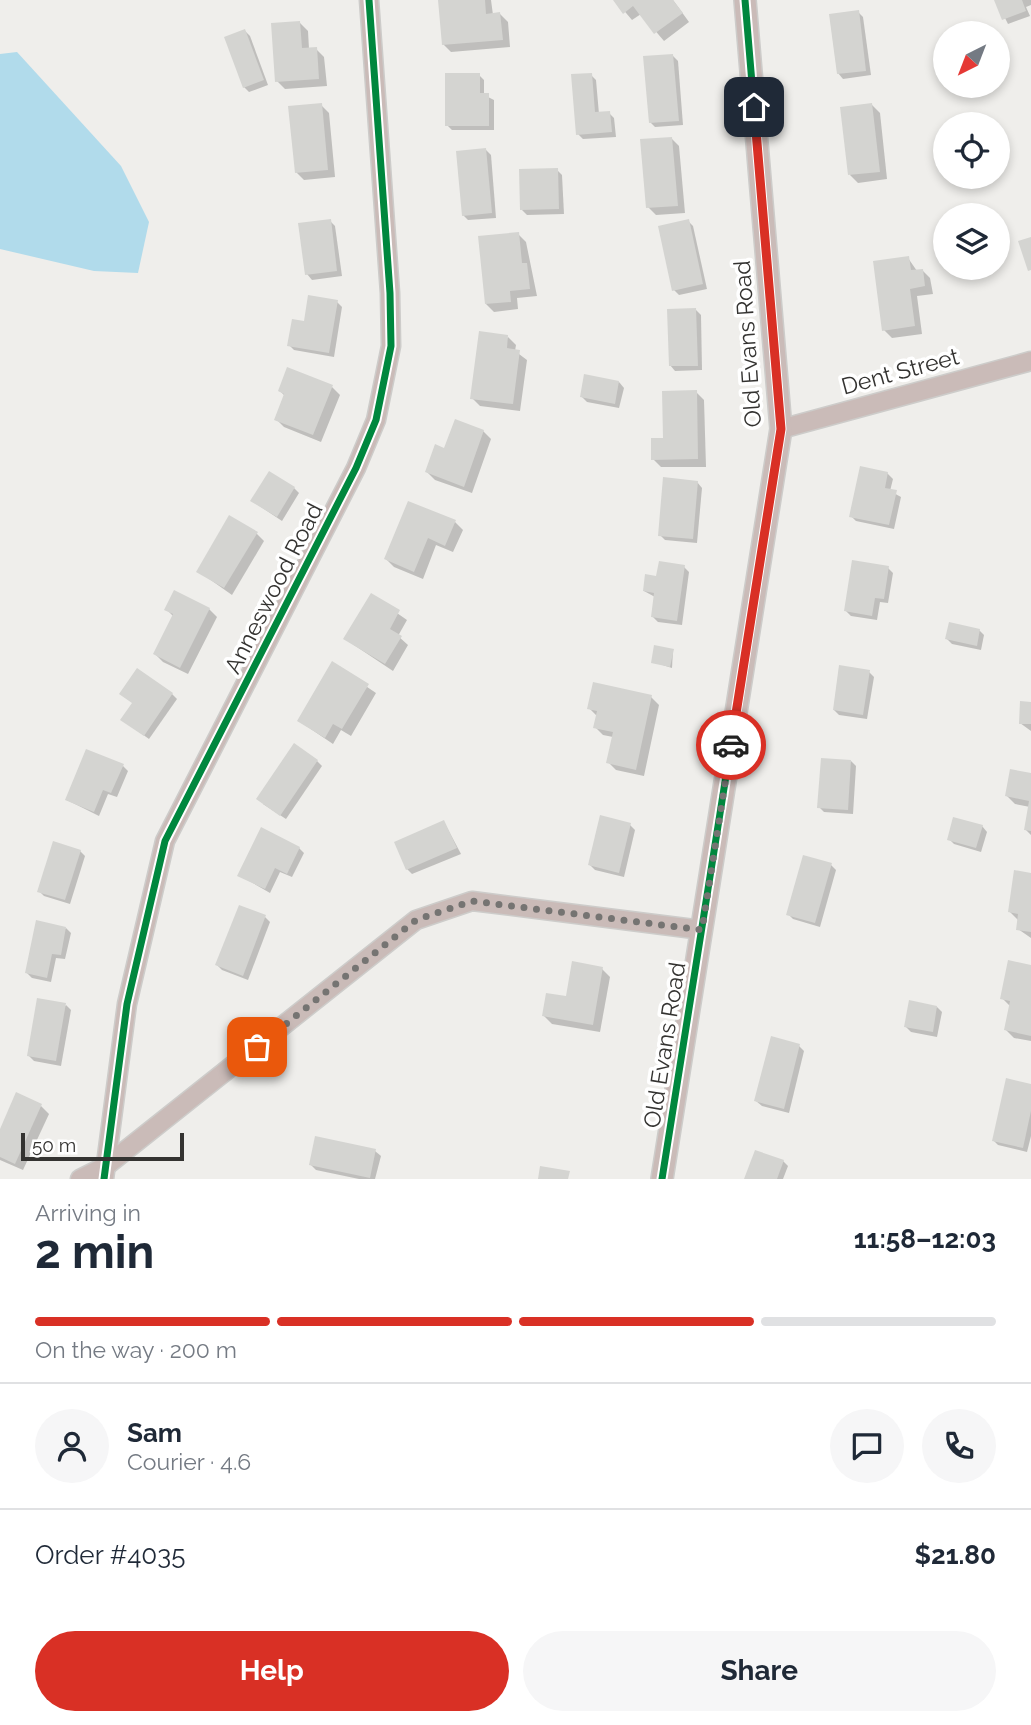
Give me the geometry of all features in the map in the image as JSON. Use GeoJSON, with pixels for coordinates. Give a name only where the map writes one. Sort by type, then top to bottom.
{"type":"FeatureCollection","features":[{"type":"Feature","properties":{"kind":"street","name":"Anneswood Road"},"geometry":{"type":"LineString","coordinates":[[105,1172],[127,1004],[165,841],[356,468],[376,420],[391,346],[390,293],[369,0]]}},
{"type":"Feature","properties":{"kind":"street","name":"Old Evans Road"},"geometry":{"type":"LineString","coordinates":[[662,1179],[781,429],[745,0]]}},
{"type":"Feature","properties":{"kind":"street","name":"Dent Street"},"geometry":{"type":"LineString","coordinates":[[781,429],[1031,361]]}},
{"type":"Feature","properties":{"kind":"street"},"geometry":{"type":"LineString","coordinates":[[80,1179],[105,1172],[416,920],[472,901],[702,930]]}},
{"type":"Feature","properties":{"kind":"water"},"geometry":{"type":"Polygon","coordinates":[[[17,52],[121,166],[149,222],[138,273],[94,271],[0,249],[0,54],[17,52]]]}},
{"type":"Feature","properties":{"kind":"building"},"geometry":{"type":"Polygon","coordinates":[[[438,0],[485,0],[486,14],[500,12],[503,40],[442,45],[438,0]]]}},
{"type":"Feature","properties":{"kind":"building"},"geometry":{"type":"Polygon","coordinates":[[[613,0],[673,0],[683,13],[654,34],[633,6],[623,14],[613,0]]]}},
{"type":"Feature","properties":{"kind":"building"},"geometry":{"type":"Polygon","coordinates":[[[994,0],[1022,0],[1026,11],[1002,20],[994,0]]]}},
{"type":"Feature","properties":{"kind":"building"},"geometry":{"type":"Polygon","coordinates":[[[859,10],[866,71],[837,74],[829,14],[859,10]]]}},
{"type":"Feature","properties":{"kind":"building"},"geometry":{"type":"Polygon","coordinates":[[[300,21],[302,48],[317,47],[319,79],[275,82],[271,23],[300,21]]]}},
{"type":"Feature","properties":{"kind":"building"},"geometry":{"type":"Polygon","coordinates":[[[245,29],[264,80],[243,88],[224,37],[245,29]]]}},
{"type":"Feature","properties":{"kind":"building"},"geometry":{"type":"Polygon","coordinates":[[[673,54],[679,121],[649,123],[643,56],[673,54]]]}},
{"type":"Feature","properties":{"kind":"building"},"geometry":{"type":"Polygon","coordinates":[[[445,73],[480,73],[480,93],[489,93],[489,126],[445,126],[445,73]]]}},
{"type":"Feature","properties":{"kind":"building"},"geometry":{"type":"Polygon","coordinates":[[[592,73],[595,112],[610,111],[612,132],[576,135],[571,74],[592,73]]]}},
{"type":"Feature","properties":{"kind":"building"},"geometry":{"type":"Polygon","coordinates":[[[322,103],[328,170],[295,173],[288,106],[322,103]]]}},
{"type":"Feature","properties":{"kind":"building"},"geometry":{"type":"Polygon","coordinates":[[[872,103],[880,172],[848,175],[840,107],[872,103]]]}},
{"type":"Feature","properties":{"kind":"building"},"geometry":{"type":"Polygon","coordinates":[[[672,137],[678,206],[646,208],[640,139],[672,137]]]}},
{"type":"Feature","properties":{"kind":"building"},"geometry":{"type":"Polygon","coordinates":[[[486,148],[492,213],[462,216],[456,151],[486,148]]]}},
{"type":"Feature","properties":{"kind":"building"},"geometry":{"type":"Polygon","coordinates":[[[558,168],[559,209],[520,210],[519,169],[558,168]]]}},
{"type":"Feature","properties":{"kind":"building"},"geometry":{"type":"Polygon","coordinates":[[[331,219],[337,271],[305,275],[298,223],[331,219]]]}},
{"type":"Feature","properties":{"kind":"building"},"geometry":{"type":"Polygon","coordinates":[[[689,219],[703,284],[672,291],[658,226],[689,219]]]}},
{"type":"Feature","properties":{"kind":"building"},"geometry":{"type":"Polygon","coordinates":[[[519,232],[522,263],[527,263],[530,289],[510,291],[511,302],[485,304],[478,236],[519,232]]]}},
{"type":"Feature","properties":{"kind":"building"},"geometry":{"type":"Polygon","coordinates":[[[1031,237],[1031,270],[1028,271],[1018,241],[1031,237]]]}},
{"type":"Feature","properties":{"kind":"building"},"geometry":{"type":"Polygon","coordinates":[[[909,256],[911,270],[923,269],[925,286],[910,289],[915,326],[882,331],[873,261],[909,256]]]}},
{"type":"Feature","properties":{"kind":"building"},"geometry":{"type":"Polygon","coordinates":[[[308,295],[338,300],[329,353],[287,346],[292,319],[304,321],[308,295]]]}},
{"type":"Feature","properties":{"kind":"building"},"geometry":{"type":"Polygon","coordinates":[[[696,308],[698,366],[669,366],[667,309],[696,308]]]}},
{"type":"Feature","properties":{"kind":"building"},"geometry":{"type":"Polygon","coordinates":[[[479,331],[508,335],[507,348],[520,350],[513,404],[470,399],[479,331]]]}},
{"type":"Feature","properties":{"kind":"building"},"geometry":{"type":"Polygon","coordinates":[[[287,367],[333,385],[313,435],[274,420],[284,394],[278,391],[287,367]]]}},
{"type":"Feature","properties":{"kind":"building"},"geometry":{"type":"Polygon","coordinates":[[[584,374],[619,381],[615,404],[580,397],[584,374]]]}},
{"type":"Feature","properties":{"kind":"building"},"geometry":{"type":"Polygon","coordinates":[[[697,390],[698,459],[651,460],[651,438],[663,438],[662,391],[697,390]]]}},
{"type":"Feature","properties":{"kind":"building"},"geometry":{"type":"Polygon","coordinates":[[[455,419],[484,430],[464,487],[425,472],[435,444],[444,448],[455,419]]]}},
{"type":"Feature","properties":{"kind":"building"},"geometry":{"type":"Polygon","coordinates":[[[860,466],[888,472],[885,488],[897,490],[889,525],[849,517],[860,466]]]}},
{"type":"Feature","properties":{"kind":"building"},"geometry":{"type":"Polygon","coordinates":[[[269,471],[295,487],[277,517],[250,501],[269,471]]]}},
{"type":"Feature","properties":{"kind":"building"},"geometry":{"type":"Polygon","coordinates":[[[663,477],[698,481],[693,539],[658,536],[663,477]]]}},
{"type":"Feature","properties":{"kind":"building"},"geometry":{"type":"Polygon","coordinates":[[[408,501],[456,520],[445,546],[428,538],[414,572],[384,559],[408,501]]]}},
{"type":"Feature","properties":{"kind":"building"},"geometry":{"type":"Polygon","coordinates":[[[229,515],[258,532],[224,588],[196,572],[229,515]]]}},
{"type":"Feature","properties":{"kind":"building"},"geometry":{"type":"Polygon","coordinates":[[[852,560],[889,566],[884,599],[875,598],[872,616],[844,611],[852,560]]]}},
{"type":"Feature","properties":{"kind":"building"},"geometry":{"type":"Polygon","coordinates":[[[659,561],[685,565],[677,621],[651,617],[654,593],[643,591],[645,574],[656,576],[659,561]]]}},
{"type":"Feature","properties":{"kind":"building"},"geometry":{"type":"Polygon","coordinates":[[[174,590],[210,608],[180,668],[153,654],[173,614],[164,610],[174,590]]]}},
{"type":"Feature","properties":{"kind":"building"},"geometry":{"type":"Polygon","coordinates":[[[371,593],[400,610],[390,629],[402,636],[385,664],[343,639],[371,593]]]}},
{"type":"Feature","properties":{"kind":"building"},"geometry":{"type":"Polygon","coordinates":[[[949,622],[980,629],[977,646],[945,639],[949,622]]]}},
{"type":"Feature","properties":{"kind":"building"},"geometry":{"type":"Polygon","coordinates":[[[654,645],[674,649],[670,667],[651,663],[654,645]]]}},
{"type":"Feature","properties":{"kind":"building"},"geometry":{"type":"Polygon","coordinates":[[[332,661],[369,684],[342,729],[333,724],[325,738],[297,721],[332,661]]]}},
{"type":"Feature","properties":{"kind":"building"},"geometry":{"type":"Polygon","coordinates":[[[839,665],[870,670],[863,715],[833,710],[839,665]]]}},
{"type":"Feature","properties":{"kind":"building"},"geometry":{"type":"Polygon","coordinates":[[[137,668],[173,693],[144,736],[120,720],[132,703],[119,694],[137,668]]]}},
{"type":"Feature","properties":{"kind":"building"},"geometry":{"type":"Polygon","coordinates":[[[593,682],[652,695],[636,770],[606,763],[613,732],[593,728],[597,711],[587,709],[593,682]]]}},
{"type":"Feature","properties":{"kind":"building"},"geometry":{"type":"Polygon","coordinates":[[[1020,701],[1031,702],[1031,724],[1019,724],[1020,701]]]}},
{"type":"Feature","properties":{"kind":"building"},"geometry":{"type":"Polygon","coordinates":[[[294,743],[318,760],[280,816],[256,799],[294,743]]]}},
{"type":"Feature","properties":{"kind":"building"},"geometry":{"type":"Polygon","coordinates":[[[86,749],[124,764],[111,793],[103,790],[94,812],[65,800],[86,749]]]}},
{"type":"Feature","properties":{"kind":"building"},"geometry":{"type":"Polygon","coordinates":[[[821,758],[851,760],[848,810],[817,808],[821,758]]]}},
{"type":"Feature","properties":{"kind":"building"},"geometry":{"type":"Polygon","coordinates":[[[1010,769],[1031,773],[1031,831],[1024,830],[1029,801],[1005,796],[1010,769]]]}},
{"type":"Feature","properties":{"kind":"building"},"geometry":{"type":"Polygon","coordinates":[[[600,815],[631,823],[619,873],[588,865],[600,815]]]}},
{"type":"Feature","properties":{"kind":"building"},"geometry":{"type":"Polygon","coordinates":[[[953,817],[983,825],[976,848],[947,840],[953,817]]]}},
{"type":"Feature","properties":{"kind":"building"},"geometry":{"type":"Polygon","coordinates":[[[444,820],[457,848],[406,870],[394,842],[444,820]]]}},
{"type":"Feature","properties":{"kind":"building"},"geometry":{"type":"Polygon","coordinates":[[[261,827],[300,847],[287,874],[275,868],[265,889],[237,876],[261,827]]]}},
{"type":"Feature","properties":{"kind":"building"},"geometry":{"type":"Polygon","coordinates":[[[53,841],[81,850],[65,900],[37,892],[53,841]]]}},
{"type":"Feature","properties":{"kind":"building"},"geometry":{"type":"Polygon","coordinates":[[[803,855],[832,863],[815,923],[786,915],[803,855]]]}},
{"type":"Feature","properties":{"kind":"building"},"geometry":{"type":"Polygon","coordinates":[[[1014,870],[1031,873],[1031,932],[1016,930],[1018,914],[1008,912],[1014,870]]]}},
{"type":"Feature","properties":{"kind":"building"},"geometry":{"type":"Polygon","coordinates":[[[239,905],[266,915],[243,976],[215,965],[239,905]]]}},
{"type":"Feature","properties":{"kind":"building"},"geometry":{"type":"Polygon","coordinates":[[[36,920],[66,927],[61,955],[52,954],[47,978],[25,973],[36,920]]]}},
{"type":"Feature","properties":{"kind":"building"},"geometry":{"type":"Polygon","coordinates":[[[1008,960],[1031,965],[1031,1036],[1004,1030],[1010,1001],[1000,999],[1008,960]]]}},
{"type":"Feature","properties":{"kind":"building"},"geometry":{"type":"Polygon","coordinates":[[[572,961],[603,967],[593,1025],[542,1016],[546,993],[566,996],[572,961]]]}},
{"type":"Feature","properties":{"kind":"building"},"geometry":{"type":"Polygon","coordinates":[[[37,998],[66,1003],[56,1061],[27,1056],[37,998]]]}},
{"type":"Feature","properties":{"kind":"building"},"geometry":{"type":"Polygon","coordinates":[[[909,1000],[937,1006],[933,1032],[904,1027],[909,1000]]]}},
{"type":"Feature","properties":{"kind":"building"},"geometry":{"type":"Polygon","coordinates":[[[771,1036],[800,1044],[784,1109],[754,1101],[771,1036]]]}},
{"type":"Feature","properties":{"kind":"building"},"geometry":{"type":"Polygon","coordinates":[[[1006,1078],[1031,1084],[1031,1111],[1023,1148],[992,1141],[1006,1078]]]}},
{"type":"Feature","properties":{"kind":"building"},"geometry":{"type":"Polygon","coordinates":[[[16,1092],[42,1104],[15,1164],[0,1157],[0,1129],[16,1092]]]}},
{"type":"Feature","properties":{"kind":"building"},"geometry":{"type":"Polygon","coordinates":[[[315,1136],[376,1149],[370,1178],[309,1165],[315,1136]]]}},
{"type":"Feature","properties":{"kind":"building"},"geometry":{"type":"Polygon","coordinates":[[[755,1150],[784,1160],[777,1179],[744,1179],[755,1150]]]}},
{"type":"Feature","properties":{"kind":"building"},"geometry":{"type":"Polygon","coordinates":[[[540,1166],[570,1171],[568,1179],[538,1179],[540,1166]]]}},
{"type":"Feature","properties":{"kind":"cycle path"},"geometry":{"type":"LineString","coordinates":[[104,1179],[127,1004],[165,841],[356,468],[376,420],[391,346],[390,293],[369,0]]}},
{"type":"Feature","properties":{"kind":"cycle path"},"geometry":{"type":"LineString","coordinates":[[662,1179],[781,429],[745,0]]}},
{"type":"Feature","properties":{"kind":"way so far"},"geometry":{"type":"LineString","coordinates":[[257,1047],[416,920],[472,901],[702,930],[731,745]]}},
{"type":"Feature","properties":{"kind":"route"},"geometry":{"type":"LineString","coordinates":[[731,745],[781,429],[754,107]]}}]}
